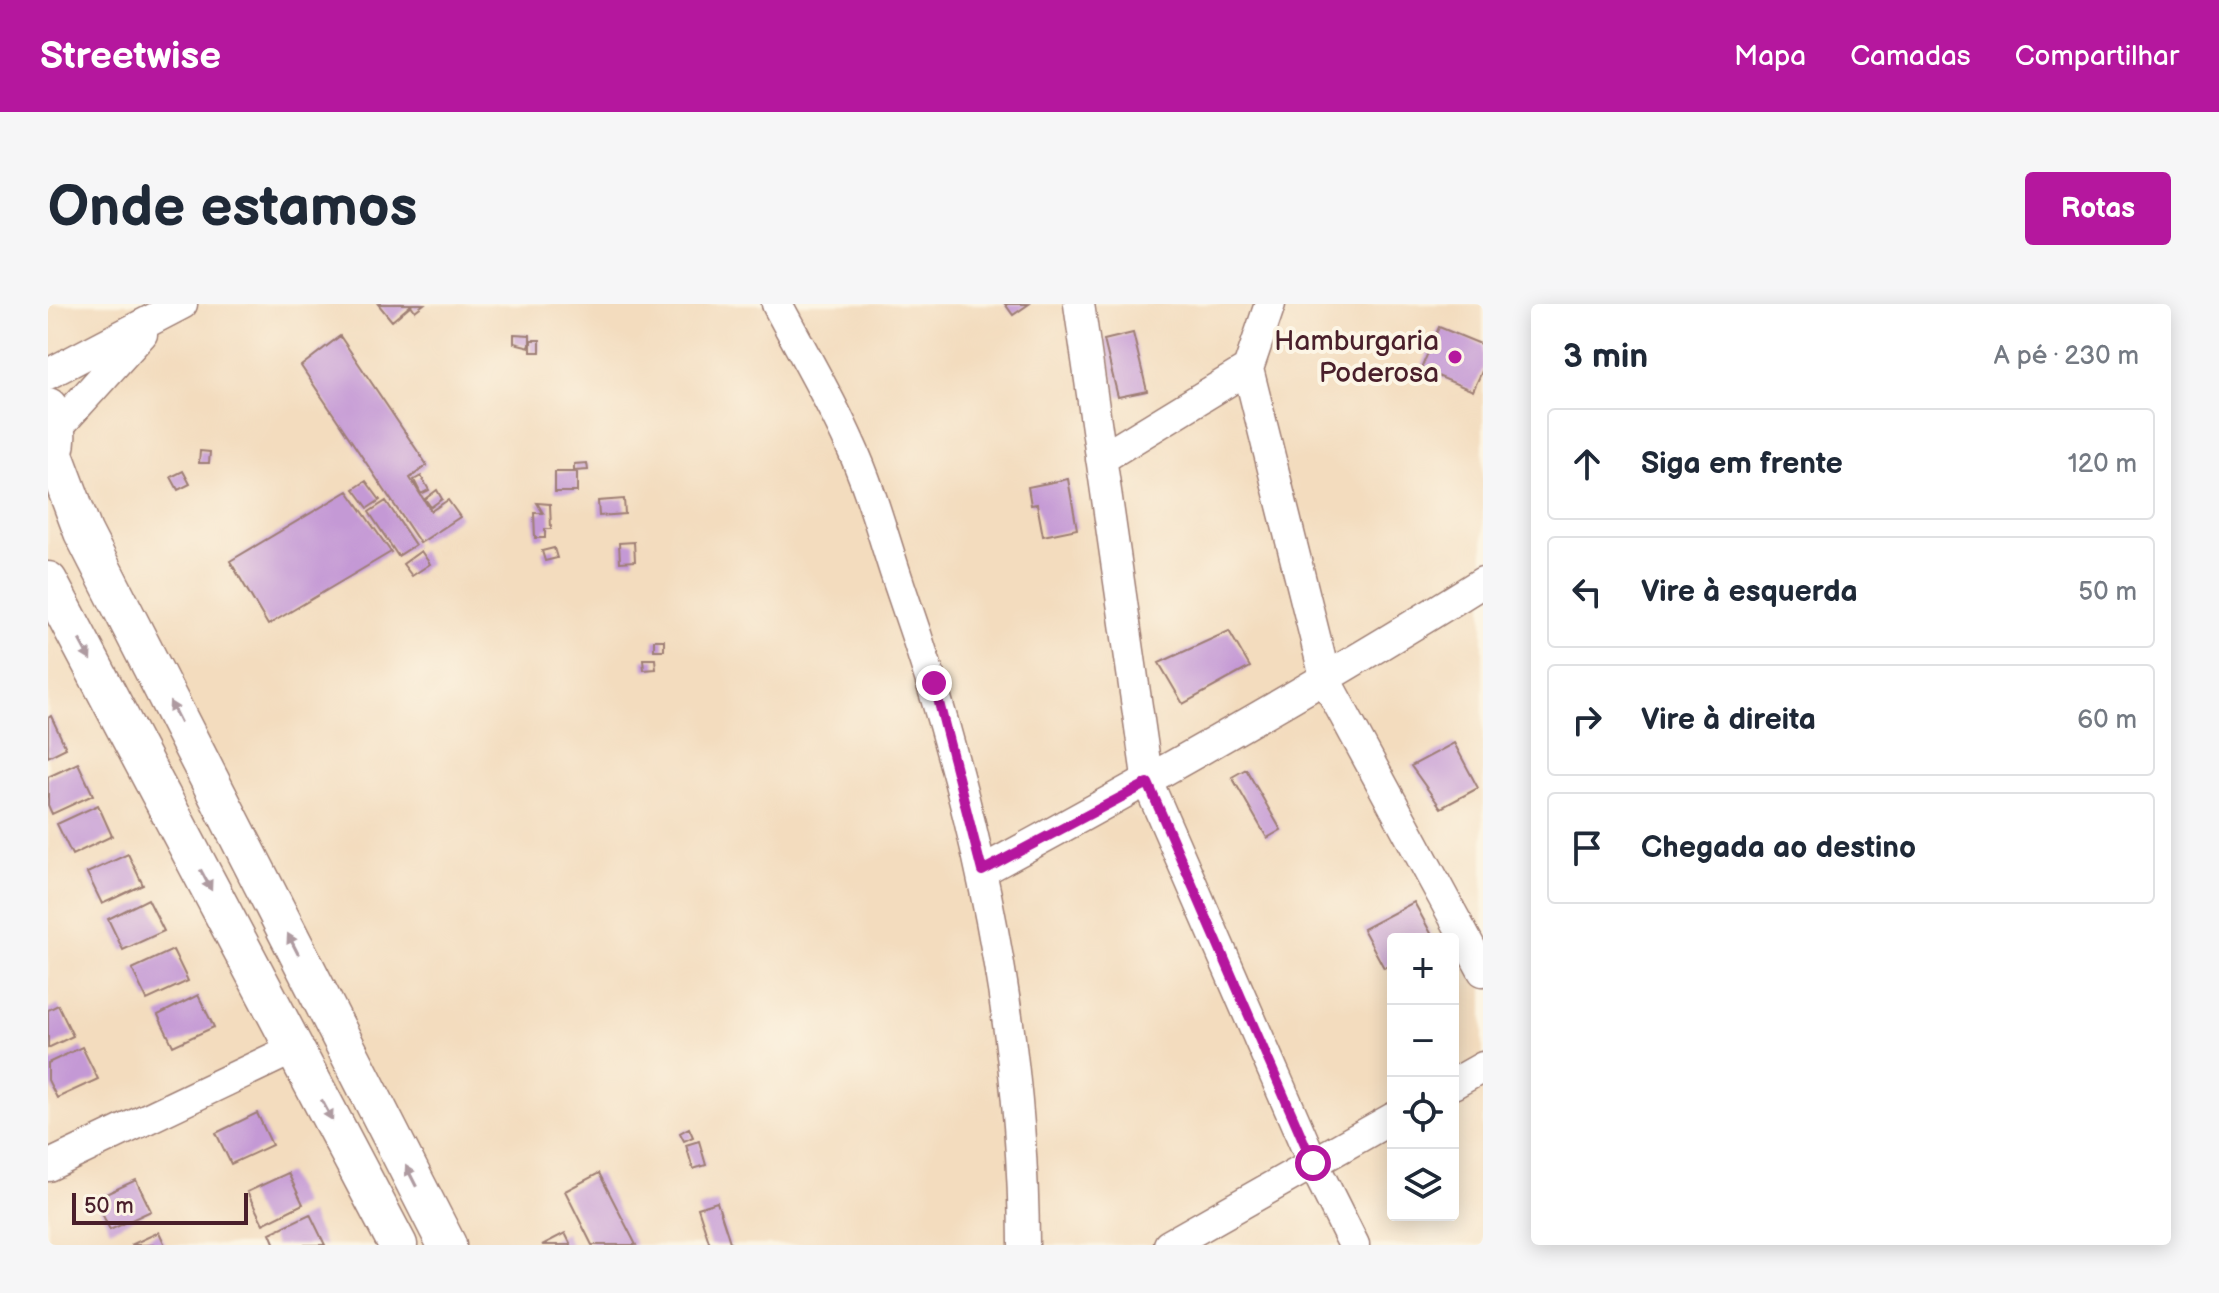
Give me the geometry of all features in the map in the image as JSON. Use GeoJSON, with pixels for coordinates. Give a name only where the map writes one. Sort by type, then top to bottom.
{"type":"FeatureCollection","features":[{"type":"Feature","properties":{"kind":"main road"},"geometry":{"type":"LineString","coordinates":[[52,439],[83,532],[447,1245]]}},
{"type":"Feature","properties":{"kind":"main road"},"geometry":{"type":"LineString","coordinates":[[48,581],[398,1245]]}},
{"type":"Feature","properties":{"kind":"street"},"geometry":{"type":"LineString","coordinates":[[48,374],[182,304]]}},
{"type":"Feature","properties":{"kind":"street"},"geometry":{"type":"LineString","coordinates":[[777,304],[851,445],[934,683],[982,871],[1008,1007],[1023,1152],[1024,1245]]}},
{"type":"Feature","properties":{"kind":"street"},"geometry":{"type":"LineString","coordinates":[[1079,304],[1148,783],[1313,1163],[1354,1245]]}},
{"type":"Feature","properties":{"kind":"street"},"geometry":{"type":"LineString","coordinates":[[1270,304],[1248,369],[1326,681],[1483,971]]}},
{"type":"Feature","properties":{"kind":"street"},"geometry":{"type":"LineString","coordinates":[[52,439],[154,321]]}},
{"type":"Feature","properties":{"kind":"street"},"geometry":{"type":"LineString","coordinates":[[1101,459],[1248,369]]}},
{"type":"Feature","properties":{"kind":"street"},"geometry":{"type":"LineString","coordinates":[[982,871],[1148,783],[1326,681],[1483,582]]}},
{"type":"Feature","properties":{"kind":"street"},"geometry":{"type":"LineString","coordinates":[[48,1166],[295,1048]]}},
{"type":"Feature","properties":{"kind":"street"},"geometry":{"type":"LineString","coordinates":[[1459,1081],[1483,1067]]}},
{"type":"Feature","properties":{"kind":"street"},"geometry":{"type":"LineString","coordinates":[[1169,1245],[1387,1121]]}},
{"type":"Feature","properties":{"kind":"building"},"geometry":{"type":"Polygon","coordinates":[[[378,304],[424,304],[415,311],[411,305],[392,321],[378,304]]]}},
{"type":"Feature","properties":{"kind":"building"},"geometry":{"type":"Polygon","coordinates":[[[1005,304],[1029,304],[1013,315],[1005,304]]]}},
{"type":"Feature","properties":{"kind":"building","name":"Hamburgaria Poderosa"},"geometry":{"type":"Polygon","coordinates":[[[1439,327],[1483,345],[1483,369],[1473,391],[1421,369],[1439,327]]]}},
{"type":"Feature","properties":{"kind":"building"},"geometry":{"type":"Polygon","coordinates":[[[1133,333],[1147,391],[1118,397],[1104,340],[1133,333]]]}},
{"type":"Feature","properties":{"kind":"building"},"geometry":{"type":"Polygon","coordinates":[[[514,334],[530,335],[530,347],[514,343],[514,334]]]}},
{"type":"Feature","properties":{"kind":"building"},"geometry":{"type":"Polygon","coordinates":[[[340,336],[427,465],[410,478],[431,511],[448,500],[460,517],[420,543],[301,366],[340,336]]]}},
{"type":"Feature","properties":{"kind":"building"},"geometry":{"type":"Polygon","coordinates":[[[531,340],[540,340],[540,352],[531,352],[531,340]]]}},
{"type":"Feature","properties":{"kind":"building"},"geometry":{"type":"Polygon","coordinates":[[[200,451],[210,452],[209,463],[199,463],[200,451]]]}},
{"type":"Feature","properties":{"kind":"building"},"geometry":{"type":"Polygon","coordinates":[[[587,463],[588,470],[574,471],[574,464],[587,463]]]}},
{"type":"Feature","properties":{"kind":"building"},"geometry":{"type":"Polygon","coordinates":[[[183,471],[190,484],[178,490],[171,477],[183,471]]]}},
{"type":"Feature","properties":{"kind":"building"},"geometry":{"type":"Polygon","coordinates":[[[555,472],[577,472],[577,492],[555,492],[555,472]]]}},
{"type":"Feature","properties":{"kind":"building"},"geometry":{"type":"Polygon","coordinates":[[[421,476],[429,490],[421,494],[414,480],[421,476]]]}},
{"type":"Feature","properties":{"kind":"building"},"geometry":{"type":"Polygon","coordinates":[[[1068,479],[1077,529],[1043,536],[1037,504],[1031,505],[1028,487],[1068,479]]]}},
{"type":"Feature","properties":{"kind":"building"},"geometry":{"type":"Polygon","coordinates":[[[366,481],[380,500],[368,508],[354,489],[366,481]]]}},
{"type":"Feature","properties":{"kind":"building"},"geometry":{"type":"Polygon","coordinates":[[[437,490],[442,499],[431,507],[425,499],[437,490]]]}},
{"type":"Feature","properties":{"kind":"building"},"geometry":{"type":"Polygon","coordinates":[[[348,491],[391,552],[268,625],[230,561],[348,491]]]}},
{"type":"Feature","properties":{"kind":"building"},"geometry":{"type":"Polygon","coordinates":[[[624,499],[625,514],[599,516],[598,501],[624,499]]]}},
{"type":"Feature","properties":{"kind":"building"},"geometry":{"type":"Polygon","coordinates":[[[386,501],[415,545],[398,556],[369,512],[386,501]]]}},
{"type":"Feature","properties":{"kind":"building"},"geometry":{"type":"Polygon","coordinates":[[[537,503],[550,504],[551,529],[545,529],[545,538],[535,538],[534,513],[543,513],[537,503]]]}},
{"type":"Feature","properties":{"kind":"building"},"geometry":{"type":"Polygon","coordinates":[[[634,542],[635,561],[620,562],[619,543],[634,542]]]}},
{"type":"Feature","properties":{"kind":"building"},"geometry":{"type":"Polygon","coordinates":[[[554,548],[557,558],[545,561],[542,551],[554,548]]]}},
{"type":"Feature","properties":{"kind":"building"},"geometry":{"type":"Polygon","coordinates":[[[421,551],[430,564],[412,576],[403,564],[421,551]]]}},
{"type":"Feature","properties":{"kind":"building"},"geometry":{"type":"Polygon","coordinates":[[[1229,631],[1250,667],[1183,704],[1159,663],[1229,631]]]}},
{"type":"Feature","properties":{"kind":"building"},"geometry":{"type":"Polygon","coordinates":[[[654,640],[664,640],[664,650],[654,650],[654,640]]]}},
{"type":"Feature","properties":{"kind":"building"},"geometry":{"type":"Polygon","coordinates":[[[643,659],[655,659],[656,669],[644,670],[643,659]]]}},
{"type":"Feature","properties":{"kind":"building"},"geometry":{"type":"Polygon","coordinates":[[[51,716],[66,748],[48,757],[48,718],[51,716]]]}},
{"type":"Feature","properties":{"kind":"building"},"geometry":{"type":"Polygon","coordinates":[[[1454,743],[1478,788],[1441,808],[1411,766],[1454,743]]]}},
{"type":"Feature","properties":{"kind":"building"},"geometry":{"type":"Polygon","coordinates":[[[78,763],[93,795],[52,814],[48,805],[48,777],[78,763]]]}},
{"type":"Feature","properties":{"kind":"building"},"geometry":{"type":"Polygon","coordinates":[[[1246,769],[1281,830],[1267,838],[1232,777],[1246,769]]]}},
{"type":"Feature","properties":{"kind":"building"},"geometry":{"type":"Polygon","coordinates":[[[98,805],[112,836],[72,855],[57,824],[98,805]]]}},
{"type":"Feature","properties":{"kind":"building"},"geometry":{"type":"Polygon","coordinates":[[[128,854],[143,885],[102,904],[87,873],[128,854]]]}},
{"type":"Feature","properties":{"kind":"building"},"geometry":{"type":"Polygon","coordinates":[[[148,899],[164,931],[123,950],[108,919],[148,899]]]}},
{"type":"Feature","properties":{"kind":"building"},"geometry":{"type":"Polygon","coordinates":[[[1414,902],[1431,933],[1387,933],[1387,966],[1384,968],[1363,929],[1414,902]]]}},
{"type":"Feature","properties":{"kind":"building"},"geometry":{"type":"Polygon","coordinates":[[[173,950],[188,981],[147,1000],[132,969],[173,950]]]}},
{"type":"Feature","properties":{"kind":"building"},"geometry":{"type":"Polygon","coordinates":[[[198,995],[214,1027],[173,1046],[158,1015],[198,995]]]}},
{"type":"Feature","properties":{"kind":"building"},"geometry":{"type":"Polygon","coordinates":[[[58,1005],[73,1036],[48,1048],[48,1010],[58,1005]]]}},
{"type":"Feature","properties":{"kind":"building"},"geometry":{"type":"Polygon","coordinates":[[[82,1047],[98,1079],[57,1098],[48,1080],[48,1063],[82,1047]]]}},
{"type":"Feature","properties":{"kind":"building"},"geometry":{"type":"Polygon","coordinates":[[[257,1113],[272,1145],[231,1164],[216,1133],[257,1113]]]}},
{"type":"Feature","properties":{"kind":"building"},"geometry":{"type":"Polygon","coordinates":[[[689,1128],[693,1137],[684,1141],[680,1133],[689,1128]]]}},
{"type":"Feature","properties":{"kind":"building"},"geometry":{"type":"Polygon","coordinates":[[[699,1141],[706,1165],[693,1169],[686,1145],[699,1141]]]}},
{"type":"Feature","properties":{"kind":"building"},"geometry":{"type":"Polygon","coordinates":[[[288,1173],[303,1204],[263,1224],[247,1192],[288,1173]]]}},
{"type":"Feature","properties":{"kind":"building"},"geometry":{"type":"Polygon","coordinates":[[[599,1173],[636,1245],[592,1245],[565,1191],[599,1173]]]}},
{"type":"Feature","properties":{"kind":"building"},"geometry":{"type":"Polygon","coordinates":[[[136,1180],[151,1211],[110,1230],[95,1199],[136,1180]]]}},
{"type":"Feature","properties":{"kind":"building"},"geometry":{"type":"Polygon","coordinates":[[[717,1202],[731,1245],[710,1245],[698,1208],[717,1202]]]}},
{"type":"Feature","properties":{"kind":"building"},"geometry":{"type":"Polygon","coordinates":[[[310,1214],[325,1245],[275,1245],[270,1233],[310,1214]]]}},
{"type":"Feature","properties":{"kind":"building"},"geometry":{"type":"Polygon","coordinates":[[[159,1232],[165,1245],[131,1245],[159,1232]]]}},
{"type":"Feature","properties":{"kind":"building"},"geometry":{"type":"Polygon","coordinates":[[[565,1233],[571,1245],[542,1245],[565,1233]]]}},
{"type":"Feature","properties":{"kind":"place","name":"Hamburgaria Poderosa"},"geometry":{"type":"Point","coordinates":[1455,357]}},
{"type":"Feature","properties":{"kind":"route"},"geometry":{"type":"LineString","coordinates":[[934,683],[982,871],[1148,783],[1313,1163]]}}]}
